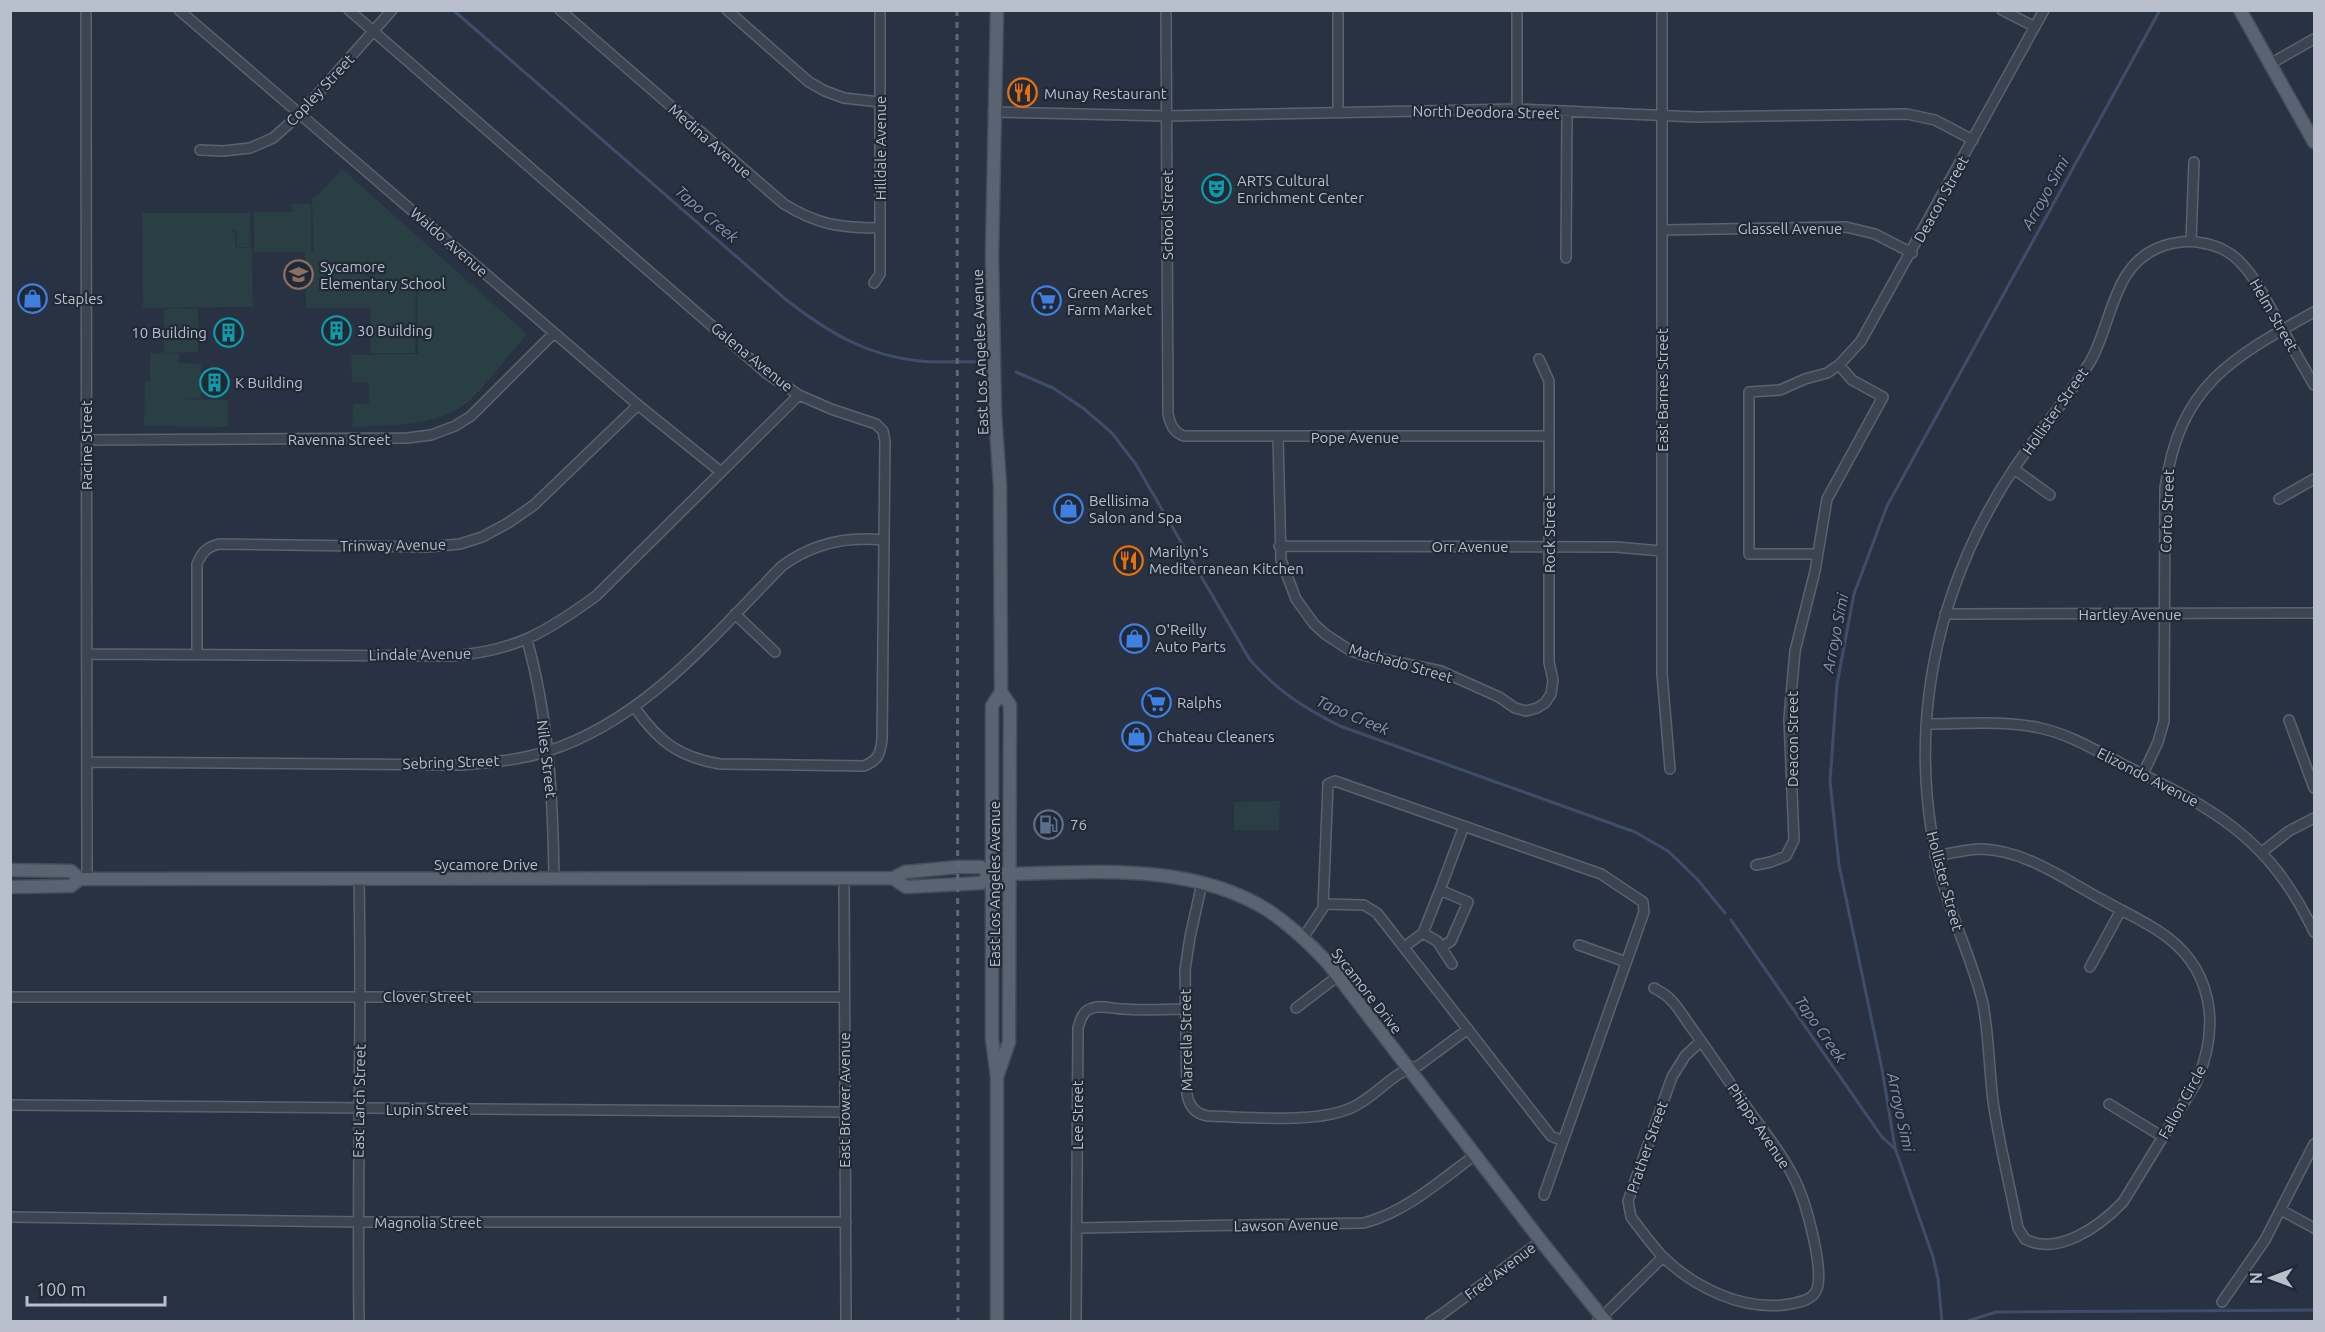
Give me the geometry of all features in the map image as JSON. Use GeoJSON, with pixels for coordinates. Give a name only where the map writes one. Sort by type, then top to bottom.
{"type":"FeatureCollection","features":[{"type":"Feature","properties":{"kind":"main road","name":"East Los Angeles Avenue"},"geometry":{"type":"LineString","coordinates":[[997,10],[993,112],[993,310],[1000,485],[1001,692],[992,706],[992,1039],[997,1077],[997,1322]]}},
{"type":"Feature","properties":{"kind":"main road"},"geometry":{"type":"LineString","coordinates":[[2240,10],[2314,142]]}},
{"type":"Feature","properties":{"kind":"main road","name":"East Los Angeles Avenue"},"geometry":{"type":"LineString","coordinates":[[997,1077],[1008,1042],[1010,705],[1001,692]]}},
{"type":"Feature","properties":{"kind":"main road","name":"Sycamore Drive"},"geometry":{"type":"LineString","coordinates":[[10,887],[71,886],[83,879],[893,878],[905,872],[958,867],[981,867],[992,874],[1145,874],[1202,883],[1256,904],[1303,938],[1338,976],[1602,1320]]}},
{"type":"Feature","properties":{"kind":"main road","name":"Sycamore Drive"},"geometry":{"type":"LineString","coordinates":[[10,870],[71,871],[83,879]]}},
{"type":"Feature","properties":{"kind":"street","name":"Racine Street"},"geometry":{"type":"LineString","coordinates":[[83,879],[88,762],[86,10]]}},
{"type":"Feature","properties":{"kind":"street","name":"Waldo Avenue"},"geometry":{"type":"LineString","coordinates":[[179,10],[638,405],[721,472]]}},
{"type":"Feature","properties":{"kind":"street","name":"Galena Avenue"},"geometry":{"type":"LineString","coordinates":[[349,10],[766,372],[799,395],[831,409],[876,424],[883,431],[885,441],[882,540],[882,740],[880,754],[875,762],[864,766],[720,764],[703,761],[684,755],[667,745],[650,729],[635,708]]}},
{"type":"Feature","properties":{"kind":"street","name":"Copley Street"},"geometry":{"type":"LineString","coordinates":[[200,150],[223,151],[250,147],[273,138],[300,114],[392,10]]}},
{"type":"Feature","properties":{"kind":"street","name":"Medina Avenue"},"geometry":{"type":"LineString","coordinates":[[560,10],[784,204],[805,217],[827,225],[848,228],[880,228]]}},
{"type":"Feature","properties":{"kind":"street"},"geometry":{"type":"LineString","coordinates":[[727,10],[817,87],[844,98],[880,102]]}},
{"type":"Feature","properties":{"kind":"street","name":"Hilldale Avenue"},"geometry":{"type":"LineString","coordinates":[[874,283],[880,274],[880,10]]}},
{"type":"Feature","properties":{"kind":"street","name":"School Street"},"geometry":{"type":"LineString","coordinates":[[1166,10],[1169,420]]}},
{"type":"Feature","properties":{"kind":"street"},"geometry":{"type":"LineString","coordinates":[[1338,10],[1338,112]]}},
{"type":"Feature","properties":{"kind":"street"},"geometry":{"type":"LineString","coordinates":[[1516,10],[1516,110]]}},
{"type":"Feature","properties":{"kind":"street","name":"East Barnes Street"},"geometry":{"type":"LineString","coordinates":[[1662,10],[1662,674],[1670,769]]}},
{"type":"Feature","properties":{"kind":"street"},"geometry":{"type":"LineString","coordinates":[[2002,10],[2035,27]]}},
{"type":"Feature","properties":{"kind":"street","name":"Deacon Street"},"geometry":{"type":"LineString","coordinates":[[1817,554],[1749,554],[1749,392],[1780,390],[1805,378],[1827,373],[1850,355],[1872,326],[2044,10]]}},
{"type":"Feature","properties":{"kind":"street"},"geometry":{"type":"LineString","coordinates":[[2270,64],[2314,39]]}},
{"type":"Feature","properties":{"kind":"street","name":"North Deodora Street"},"geometry":{"type":"LineString","coordinates":[[993,112],[1166,116],[1516,110],[1696,117],[1907,114],[1935,120],[1973,140]]}},
{"type":"Feature","properties":{"kind":"street"},"geometry":{"type":"LineString","coordinates":[[1566,113],[1566,258]]}},
{"type":"Feature","properties":{"kind":"street"},"geometry":{"type":"LineString","coordinates":[[2191,242],[2194,162]]}},
{"type":"Feature","properties":{"kind":"street","name":"Glassell Avenue"},"geometry":{"type":"LineString","coordinates":[[1662,230],[1846,227],[1875,234],[1912,253]]}},
{"type":"Feature","properties":{"kind":"street","name":"Helm Street"},"geometry":{"type":"LineString","coordinates":[[2191,242],[2218,247],[2240,262],[2253,278],[2314,385]]}},
{"type":"Feature","properties":{"kind":"street","name":"Hollister Street"},"geometry":{"type":"LineString","coordinates":[[2030,1242],[2025,1239],[2018,1228],[1994,1107],[1983,1006],[1935,856],[1927,792],[1926,724],[1933,667],[1945,614],[1973,539],[2014,470],[2090,361],[2101,338],[2118,289],[2129,270],[2141,258],[2156,249],[2174,243],[2191,242]]}},
{"type":"Feature","properties":{"kind":"street","name":"Corto Street"},"geometry":{"type":"LineString","coordinates":[[2143,774],[2158,742],[2164,721],[2165,488],[2169,460],[2178,432],[2195,401],[2216,375],[2244,352],[2314,312]]}},
{"type":"Feature","properties":{"kind":"street","name":"Ravenna Street"},"geometry":{"type":"LineString","coordinates":[[86,440],[338,440],[431,435],[455,426],[471,416],[554,333]]}},
{"type":"Feature","properties":{"kind":"street","name":"Rock Street"},"geometry":{"type":"LineString","coordinates":[[1539,360],[1549,381],[1549,662],[1553,686],[1551,694],[1540,706]]}},
{"type":"Feature","properties":{"kind":"street","name":"Deacon Street"},"geometry":{"type":"LineString","coordinates":[[1756,865],[1786,856],[1794,840],[1789,719],[1795,651],[1815,571],[1825,506],[1830,492],[1883,397],[1852,380],[1839,365]]}},
{"type":"Feature","properties":{"kind":"street","name":"Lindale Avenue"},"geometry":{"type":"LineString","coordinates":[[88,654],[451,656],[476,654],[527,640],[565,619],[596,596],[799,395]]}},
{"type":"Feature","properties":{"kind":"street","name":"Trinway Avenue"},"geometry":{"type":"LineString","coordinates":[[197,654],[197,564],[201,554],[209,547],[219,544],[426,547],[460,544],[482,537],[534,505],[638,405]]}},
{"type":"Feature","properties":{"kind":"street","name":"Pope Avenue"},"geometry":{"type":"LineString","coordinates":[[1169,420],[1174,430],[1184,436],[1549,436]]}},
{"type":"Feature","properties":{"kind":"street","name":"Machado Street"},"geometry":{"type":"LineString","coordinates":[[1278,436],[1279,546],[1285,574],[1296,599],[1314,624],[1336,643],[1367,656],[1441,671],[1498,696],[1515,708],[1526,711],[1540,706]]}},
{"type":"Feature","properties":{"kind":"street"},"geometry":{"type":"LineString","coordinates":[[2014,470],[2050,495]]}},
{"type":"Feature","properties":{"kind":"street"},"geometry":{"type":"LineString","coordinates":[[2278,499],[2314,479]]}},
{"type":"Feature","properties":{"kind":"street","name":"Sebring Street"},"geometry":{"type":"LineString","coordinates":[[88,762],[462,765],[491,763],[548,751],[583,737],[635,708],[670,678],[782,567],[808,549],[850,540],[882,540]]}},
{"type":"Feature","properties":{"kind":"street","name":"Orr Avenue"},"geometry":{"type":"LineString","coordinates":[[1279,546],[1549,546],[1616,547],[1662,551]]}},
{"type":"Feature","properties":{"kind":"street","name":"Hartley Avenue"},"geometry":{"type":"LineString","coordinates":[[1945,614],[2314,613]]}},
{"type":"Feature","properties":{"kind":"street"},"geometry":{"type":"LineString","coordinates":[[735,614],[775,652]]}},
{"type":"Feature","properties":{"kind":"street","name":"Niles Street"},"geometry":{"type":"LineString","coordinates":[[527,640],[548,751],[553,801],[554,879]]}},
{"type":"Feature","properties":{"kind":"street"},"geometry":{"type":"LineString","coordinates":[[2289,720],[2314,789]]}},
{"type":"Feature","properties":{"kind":"street","name":"Elizondo Avenue"},"geometry":{"type":"LineString","coordinates":[[1926,724],[2017,724],[2041,728],[2067,736],[2213,811],[2238,829],[2262,852],[2291,888],[2314,932]]}},
{"type":"Feature","properties":{"kind":"street"},"geometry":{"type":"LineString","coordinates":[[1303,938],[1323,908],[1328,784],[1335,781],[1601,874],[1643,902],[1644,912],[1544,1195]]}},
{"type":"Feature","properties":{"kind":"street"},"geometry":{"type":"LineString","coordinates":[[2262,852],[2289,831],[2314,818]]}},
{"type":"Feature","properties":{"kind":"street"},"geometry":{"type":"LineString","coordinates":[[1404,946],[1423,933],[1464,826]]}},
{"type":"Feature","properties":{"kind":"street","name":"Fallon Circle"},"geometry":{"type":"LineString","coordinates":[[1935,856],[1977,849],[2013,853],[2121,910],[2159,931],[2180,949],[2198,975],[2208,1005],[2210,1033],[2204,1063],[2196,1083],[2123,1202],[2109,1217],[2092,1229],[2074,1237],[2042,1244],[2030,1242]]}},
{"type":"Feature","properties":{"kind":"street","name":"East Brower Avenue"},"geometry":{"type":"LineString","coordinates":[[844,878],[846,1322]]}},
{"type":"Feature","properties":{"kind":"street","name":"East Larch Street"},"geometry":{"type":"LineString","coordinates":[[359,880],[360,1322]]}},
{"type":"Feature","properties":{"kind":"street","name":"Marcella Street"},"geometry":{"type":"LineString","coordinates":[[1202,883],[1186,962],[1186,1094],[1191,1107],[1203,1116],[1310,1117],[1333,1114],[1365,1101],[1409,1068]]}},
{"type":"Feature","properties":{"kind":"street"},"geometry":{"type":"LineString","coordinates":[[1440,890],[1468,902],[1451,941],[1441,946]]}},
{"type":"Feature","properties":{"kind":"street"},"geometry":{"type":"LineString","coordinates":[[1323,904],[1364,905],[1377,913],[1551,1136],[1563,1141]]}},
{"type":"Feature","properties":{"kind":"street"},"geometry":{"type":"LineString","coordinates":[[2090,967],[2121,910]]}},
{"type":"Feature","properties":{"kind":"street"},"geometry":{"type":"LineString","coordinates":[[1423,933],[1437,941],[1452,964]]}},
{"type":"Feature","properties":{"kind":"street"},"geometry":{"type":"LineString","coordinates":[[1579,945],[1626,962]]}},
{"type":"Feature","properties":{"kind":"street"},"geometry":{"type":"LineString","coordinates":[[1296,1008],[1338,976]]}},
{"type":"Feature","properties":{"kind":"street","name":"Phipps Avenue"},"geometry":{"type":"LineString","coordinates":[[1654,988],[1671,999],[1796,1182],[1813,1239],[1817,1287]]}},
{"type":"Feature","properties":{"kind":"street","name":"Clover Street"},"geometry":{"type":"LineString","coordinates":[[10,997],[844,997]]}},
{"type":"Feature","properties":{"kind":"street","name":"Lee Street"},"geometry":{"type":"LineString","coordinates":[[1076,1322],[1078,1028],[1080,1020],[1091,1008],[1101,1006],[1123,1009],[1185,1010]]}},
{"type":"Feature","properties":{"kind":"street"},"geometry":{"type":"LineString","coordinates":[[1409,1068],[1418,1066],[1468,1029]]}},
{"type":"Feature","properties":{"kind":"street","name":"Prather Street"},"geometry":{"type":"LineString","coordinates":[[1701,1041],[1685,1056],[1672,1077],[1628,1201],[1631,1217],[1663,1257],[1703,1287],[1724,1296],[1753,1304],[1778,1306],[1800,1302],[1813,1296],[1817,1287]]}},
{"type":"Feature","properties":{"kind":"street"},"geometry":{"type":"LineString","coordinates":[[2109,1104],[2163,1137]]}},
{"type":"Feature","properties":{"kind":"street","name":"Lupin Street"},"geometry":{"type":"LineString","coordinates":[[10,1105],[844,1112]]}},
{"type":"Feature","properties":{"kind":"street"},"geometry":{"type":"LineString","coordinates":[[2222,1302],[2265,1240],[2314,1144]]}},
{"type":"Feature","properties":{"kind":"street","name":"Lawson Avenue"},"geometry":{"type":"LineString","coordinates":[[1077,1228],[1364,1223],[1404,1208],[1475,1155]]}},
{"type":"Feature","properties":{"kind":"street"},"geometry":{"type":"LineString","coordinates":[[2281,1210],[2314,1228]]}},
{"type":"Feature","properties":{"kind":"street","name":"Magnolia Street"},"geometry":{"type":"LineString","coordinates":[[10,1217],[358,1222],[846,1222]]}},
{"type":"Feature","properties":{"kind":"street","name":"Fred Avenue"},"geometry":{"type":"LineString","coordinates":[[1430,1322],[1540,1241]]}},
{"type":"Feature","properties":{"kind":"street"},"geometry":{"type":"LineString","coordinates":[[1602,1320],[1663,1257]]}},
{"type":"Feature","properties":{"kind":"green space"},"geometry":{"type":"Polygon","coordinates":[[[342,169],[527,334],[469,401],[444,416],[398,425],[352,427],[353,404],[369,404],[369,382],[352,382],[351,355],[418,354],[417,281],[372,281],[372,275],[364,275],[371,277],[372,282],[416,282],[415,353],[371,353],[371,308],[306,308],[305,252],[254,252],[254,212],[292,212],[292,204],[311,204],[311,252],[314,252],[312,198],[320,193],[342,169]]]}},
{"type":"Feature","properties":{"kind":"green space"},"geometry":{"type":"Polygon","coordinates":[[[142,213],[250,213],[251,247],[237,247],[237,230],[231,231],[235,232],[236,248],[252,248],[253,307],[143,308],[142,213]]]}},
{"type":"Feature","properties":{"kind":"green space"},"geometry":{"type":"Polygon","coordinates":[[[164,309],[198,309],[198,352],[164,353],[164,309]]]}},
{"type":"Feature","properties":{"kind":"green space"},"geometry":{"type":"Polygon","coordinates":[[[150,353],[179,354],[179,363],[201,364],[201,398],[178,399],[228,400],[228,427],[144,426],[145,381],[150,381],[150,353]]]}},
{"type":"Feature","properties":{"kind":"green space"},"geometry":{"type":"Polygon","coordinates":[[[1280,801],[1279,830],[1234,830],[1234,802],[1280,801]]]}},
{"type":"Feature","properties":{"kind":"waterway","name":"Tapo Creek"},"geometry":{"type":"LineString","coordinates":[[453,10],[784,298],[815,321],[864,348],[882,354],[920,361],[980,362]]}},
{"type":"Feature","properties":{"kind":"waterway","name":"Arroyo Simi"},"geometry":{"type":"LineString","coordinates":[[1942,1322],[1938,1279],[1933,1257],[1895,1148],[1882,1069],[1839,865],[1830,781],[1837,684],[1854,594],[1887,506],[2160,10]]}},
{"type":"Feature","properties":{"kind":"waterway","name":"Tapo Creek"},"geometry":{"type":"LineString","coordinates":[[1016,372],[1053,388],[1083,408],[1112,433],[1135,463],[1250,660],[1291,698],[1340,726],[1635,832],[1668,851],[1697,879],[1725,913]]}},
{"type":"Feature","properties":{"kind":"waterway","name":"Tapo Creek"},"geometry":{"type":"LineString","coordinates":[[1731,920],[1882,1137],[1894,1148]]}},
{"type":"Feature","properties":{"kind":"waterway"},"geometry":{"type":"LineString","coordinates":[[1965,1322],[1996,1312],[2314,1310]]}},
{"type":"Feature","properties":{"kind":"railway"},"geometry":{"type":"LineString","coordinates":[[957,10],[958,1322]]}},
{"type":"Feature","properties":{"kind":"place","name":"Munay Restaurant"},"geometry":{"type":"Point","coordinates":[1023,93]}},
{"type":"Feature","properties":{"kind":"place","name":"ARTS Cultural Enrichment Center"},"geometry":{"type":"Point","coordinates":[1216,189]}},
{"type":"Feature","properties":{"kind":"place","name":"Sycamore Elementary School"},"geometry":{"type":"Point","coordinates":[299,275]}},
{"type":"Feature","properties":{"kind":"place","name":"Staples"},"geometry":{"type":"Point","coordinates":[33,298]}},
{"type":"Feature","properties":{"kind":"place","name":"Green Acres Farm Market"},"geometry":{"type":"Point","coordinates":[1046,301]}},
{"type":"Feature","properties":{"kind":"place","name":"30 Building"},"geometry":{"type":"Point","coordinates":[336,330]}},
{"type":"Feature","properties":{"kind":"place","name":"10 Building"},"geometry":{"type":"Point","coordinates":[228,332]}},
{"type":"Feature","properties":{"kind":"place","name":"K Building"},"geometry":{"type":"Point","coordinates":[214,382]}},
{"type":"Feature","properties":{"kind":"place","name":"Bellisima Salon and Spa"},"geometry":{"type":"Point","coordinates":[1068,509]}},
{"type":"Feature","properties":{"kind":"place","name":"Marilyn's Mediterranean Kitchen"},"geometry":{"type":"Point","coordinates":[1128,560]}},
{"type":"Feature","properties":{"kind":"place","name":"O'Reilly Auto Parts"},"geometry":{"type":"Point","coordinates":[1134,638]}},
{"type":"Feature","properties":{"kind":"place","name":"Ralphs"},"geometry":{"type":"Point","coordinates":[1156,702]}},
{"type":"Feature","properties":{"kind":"place","name":"Chateau Cleaners"},"geometry":{"type":"Point","coordinates":[1136,736]}},
{"type":"Feature","properties":{"kind":"place","name":"76"},"geometry":{"type":"Point","coordinates":[1049,824]}}]}
